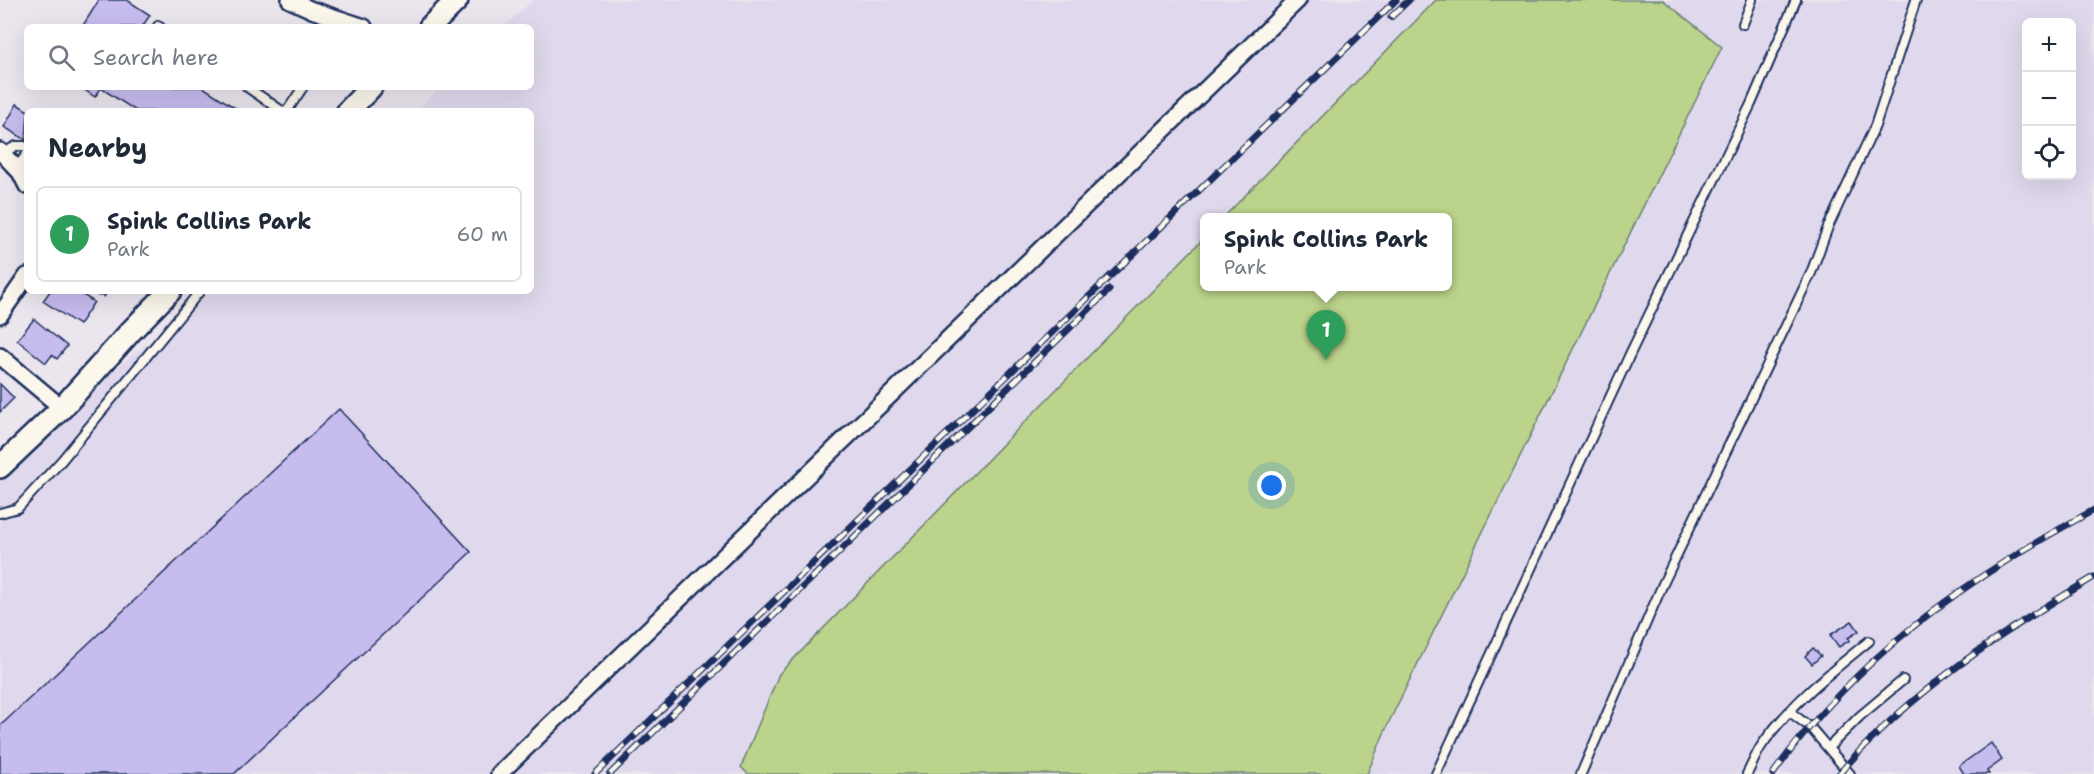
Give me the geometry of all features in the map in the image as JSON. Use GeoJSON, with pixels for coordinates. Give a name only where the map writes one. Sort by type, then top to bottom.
{"type":"FeatureCollection","features":[{"type":"Feature","properties":{"kind":"main road"},"geometry":{"type":"LineString","coordinates":[[433,24],[457,0]]}},
{"type":"Feature","properties":{"kind":"main road"},"geometry":{"type":"LineString","coordinates":[[351,108],[368,90]]}},
{"type":"Feature","properties":{"kind":"main road"},"geometry":{"type":"LineString","coordinates":[[0,467],[62,408],[167,294]]}},
{"type":"Feature","properties":{"kind":"street"},"geometry":{"type":"LineString","coordinates":[[290,0],[355,24]]}},
{"type":"Feature","properties":{"kind":"street"},"geometry":{"type":"LineString","coordinates":[[499,774],[1298,0]]}},
{"type":"Feature","properties":{"kind":"street"},"geometry":{"type":"LineString","coordinates":[[1,152],[16,168],[24,181]]}},
{"type":"Feature","properties":{"kind":"street"},"geometry":{"type":"LineString","coordinates":[[0,315],[24,280]]}},
{"type":"Feature","properties":{"kind":"street"},"geometry":{"type":"LineString","coordinates":[[0,356],[62,408]]}},
{"type":"Feature","properties":{"kind":"lane"},"geometry":{"type":"LineString","coordinates":[[1743,24],[1752,0]]}},
{"type":"Feature","properties":{"kind":"lane"},"geometry":{"type":"LineString","coordinates":[[1437,774],[1631,352],[1751,104],[1796,0]]}},
{"type":"Feature","properties":{"kind":"lane"},"geometry":{"type":"LineString","coordinates":[[1581,774],[1662,586],[1811,273],[1828,227],[1875,126],[1916,0]]}},
{"type":"Feature","properties":{"kind":"lane"},"geometry":{"type":"LineString","coordinates":[[251,90],[278,108]]}},
{"type":"Feature","properties":{"kind":"lane"},"geometry":{"type":"LineString","coordinates":[[289,108],[301,90]]}},
{"type":"Feature","properties":{"kind":"lane"},"geometry":{"type":"LineString","coordinates":[[1,152],[16,146],[24,146]]}},
{"type":"Feature","properties":{"kind":"lane"},"geometry":{"type":"LineString","coordinates":[[16,168],[24,156]]}},
{"type":"Feature","properties":{"kind":"lane"},"geometry":{"type":"LineString","coordinates":[[0,513],[18,508],[62,460],[198,294]]}},
{"type":"Feature","properties":{"kind":"lane"},"geometry":{"type":"LineString","coordinates":[[1747,774],[1762,745],[1790,712],[1826,676],[1869,641]]}},
{"type":"Feature","properties":{"kind":"lane"},"geometry":{"type":"LineString","coordinates":[[1828,747],[1903,680]]}},
{"type":"Feature","properties":{"kind":"lane"},"geometry":{"type":"LineString","coordinates":[[1790,712],[1810,727],[1850,774]]}},
{"type":"Feature","properties":{"kind":"shaded area"},"geometry":{"type":"Polygon","coordinates":[[[533,0],[1436,0],[1228,213],[1200,213],[1200,242],[779,674],[741,767],[748,774],[0,774],[0,464],[51,420],[209,294],[534,294],[534,108],[419,108],[438,90],[534,90],[534,24],[507,24],[533,0]]]}},
{"type":"Feature","properties":{"kind":"shaded area"},"geometry":{"type":"Polygon","coordinates":[[[1663,0],[2094,0],[2094,774],[1367,774],[1388,724],[1722,46],[1663,0]]]}},
{"type":"Feature","properties":{"kind":"green space"},"geometry":{"type":"Polygon","coordinates":[[[1436,0],[1663,0],[1722,47],[1388,724],[1367,774],[748,774],[741,767],[779,674],[1200,242],[1200,291],[1452,291],[1452,213],[1228,213],[1436,0]]]}},
{"type":"Feature","properties":{"kind":"building"},"geometry":{"type":"Polygon","coordinates":[[[99,0],[127,0],[150,15],[144,24],[84,24],[99,0]]]}},
{"type":"Feature","properties":{"kind":"building"},"geometry":{"type":"Polygon","coordinates":[[[84,90],[100,90],[95,97],[84,90]]]}},
{"type":"Feature","properties":{"kind":"building"},"geometry":{"type":"Polygon","coordinates":[[[104,90],[208,90],[235,108],[131,108],[104,90]]]}},
{"type":"Feature","properties":{"kind":"building"},"geometry":{"type":"Polygon","coordinates":[[[17,104],[24,108],[24,139],[4,127],[17,104]]]}},
{"type":"Feature","properties":{"kind":"building"},"geometry":{"type":"Polygon","coordinates":[[[48,294],[82,294],[94,302],[79,325],[43,301],[48,294]]]}},
{"type":"Feature","properties":{"kind":"building"},"geometry":{"type":"Polygon","coordinates":[[[34,319],[67,346],[57,359],[52,355],[46,363],[17,340],[34,319]]]}},
{"type":"Feature","properties":{"kind":"building"},"geometry":{"type":"Polygon","coordinates":[[[0,384],[14,398],[0,412],[0,384]]]}},
{"type":"Feature","properties":{"kind":"building"},"geometry":{"type":"Polygon","coordinates":[[[339,409],[471,552],[234,774],[0,774],[0,726],[339,409]]]}},
{"type":"Feature","properties":{"kind":"building"},"geometry":{"type":"Polygon","coordinates":[[[1852,621],[1859,631],[1839,647],[1830,635],[1852,621]]]}},
{"type":"Feature","properties":{"kind":"building"},"geometry":{"type":"Polygon","coordinates":[[[1813,648],[1821,656],[1812,664],[1805,656],[1813,648]]]}},
{"type":"Feature","properties":{"kind":"building"},"geometry":{"type":"Polygon","coordinates":[[[1991,743],[2002,760],[1987,771],[1989,774],[1964,774],[1959,766],[1991,743]]]}},
{"type":"Feature","properties":{"kind":"railway"},"geometry":{"type":"LineString","coordinates":[[595,774],[1396,0]]}},
{"type":"Feature","properties":{"kind":"railway"},"geometry":{"type":"LineString","coordinates":[[1391,17],[1409,0]]}},
{"type":"Feature","properties":{"kind":"railway"},"geometry":{"type":"LineString","coordinates":[[610,774],[1109,290]]}},
{"type":"Feature","properties":{"kind":"railway"},"geometry":{"type":"LineString","coordinates":[[1773,774],[1806,731],[1841,692],[1918,623],[2002,563],[2094,510]]}},
{"type":"Feature","properties":{"kind":"railway"},"geometry":{"type":"LineString","coordinates":[[1839,774],[1866,744],[1926,690],[2026,619],[2094,577]]}},
{"type":"Feature","properties":{"kind":"place","name":"Spink Collins Park"},"geometry":{"type":"Point","coordinates":[1326,360]}}]}
